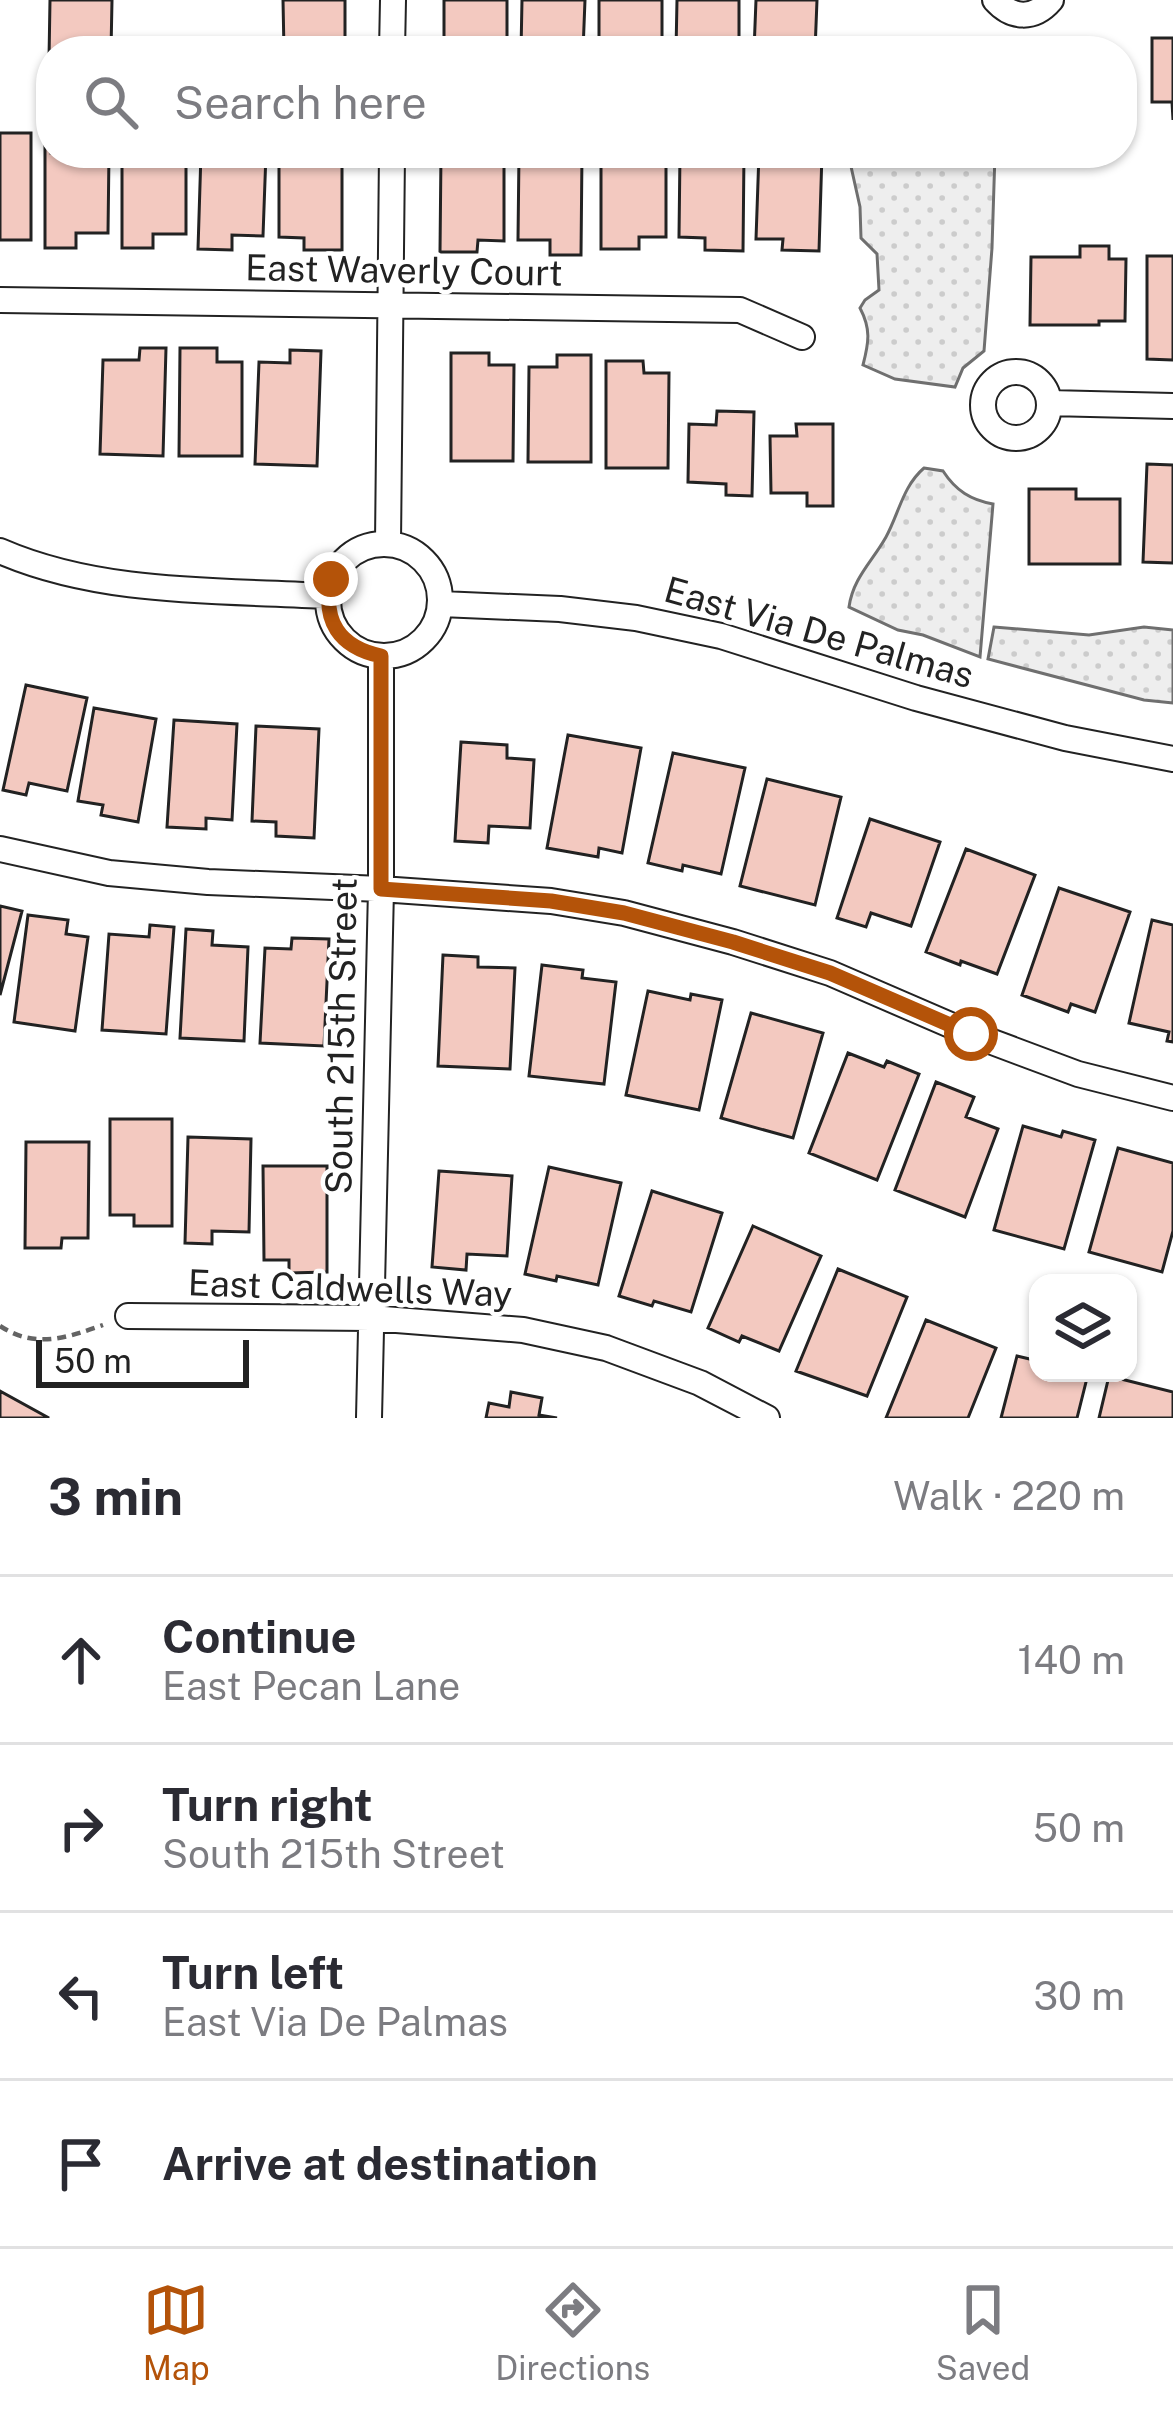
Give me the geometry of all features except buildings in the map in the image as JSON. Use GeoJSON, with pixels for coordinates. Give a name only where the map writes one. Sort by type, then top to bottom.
{"type":"FeatureCollection","features":[{"type":"Feature","properties":{"kind":"street"},"geometry":{"type":"LineString","coordinates":[[392,36],[393,0]]}},
{"type":"Feature","properties":{"kind":"street"},"geometry":{"type":"LineString","coordinates":[[994,0],[1013,15],[1024,16],[1051,0]]}},
{"type":"Feature","properties":{"kind":"street"},"geometry":{"type":"LineString","coordinates":[[388,543],[392,168]]}},
{"type":"Feature","properties":{"kind":"street","name":"East Waverly Court"},"geometry":{"type":"LineString","coordinates":[[0,301],[740,310],[802,337]]}},
{"type":"Feature","properties":{"kind":"street"},"geometry":{"type":"LineString","coordinates":[[1049,404],[1173,406]]}},
{"type":"Feature","properties":{"kind":"street"},"geometry":{"type":"LineString","coordinates":[[388,543],[421,556],[440,586],[441,604],[428,636],[399,655],[381,656],[348,644],[329,614],[328,596],[340,563],[370,545],[388,543]]}},
{"type":"Feature","properties":{"kind":"street"},"geometry":{"type":"LineString","coordinates":[[0,551],[98,580],[328,596]]}},
{"type":"Feature","properties":{"kind":"street","name":"East Via De Palmas"},"geometry":{"type":"LineString","coordinates":[[441,604],[560,609],[636,618],[722,636],[937,704],[1064,738],[1173,759]]}},
{"type":"Feature","properties":{"kind":"street","name":"South 215th Street"},"geometry":{"type":"LineString","coordinates":[[369,1418],[381,889],[381,656]]}},
{"type":"Feature","properties":{"kind":"street"},"geometry":{"type":"LineString","coordinates":[[0,849],[109,873],[551,901],[624,913],[830,973],[1078,1074],[1173,1098]]}},
{"type":"Feature","properties":{"kind":"street","name":"East Caldwells Way"},"geometry":{"type":"LineString","coordinates":[[128,1316],[370,1318],[523,1330],[606,1348],[700,1382],[767,1418]]}},
{"type":"Feature","properties":{"kind":"path"},"geometry":{"type":"LineString","coordinates":[[0,1326],[16,1337],[42,1340],[70,1336],[128,1316]]}},
{"type":"Feature","properties":{"kind":"shaded area"},"geometry":{"type":"Polygon","coordinates":[[[851,168],[995,168],[984,351],[963,368],[955,387],[895,379],[863,365],[868,336],[860,308],[879,290],[877,254],[861,238],[851,168]]]}},
{"type":"Feature","properties":{"kind":"shaded area"},"geometry":{"type":"Polygon","coordinates":[[[924,468],[943,471],[965,494],[993,504],[980,657],[898,630],[849,607],[859,579],[886,537],[911,483],[924,468]]]}},
{"type":"Feature","properties":{"kind":"shaded area"},"geometry":{"type":"Polygon","coordinates":[[[994,627],[1089,635],[1144,627],[1173,630],[1173,703],[1144,700],[988,659],[994,627]]]}},
{"type":"Feature","properties":{"kind":"route"},"geometry":{"type":"LineString","coordinates":[[331,579],[329,614],[337,630],[348,644],[381,656],[381,889],[551,901],[624,913],[830,973],[971,1034]]}}]}
